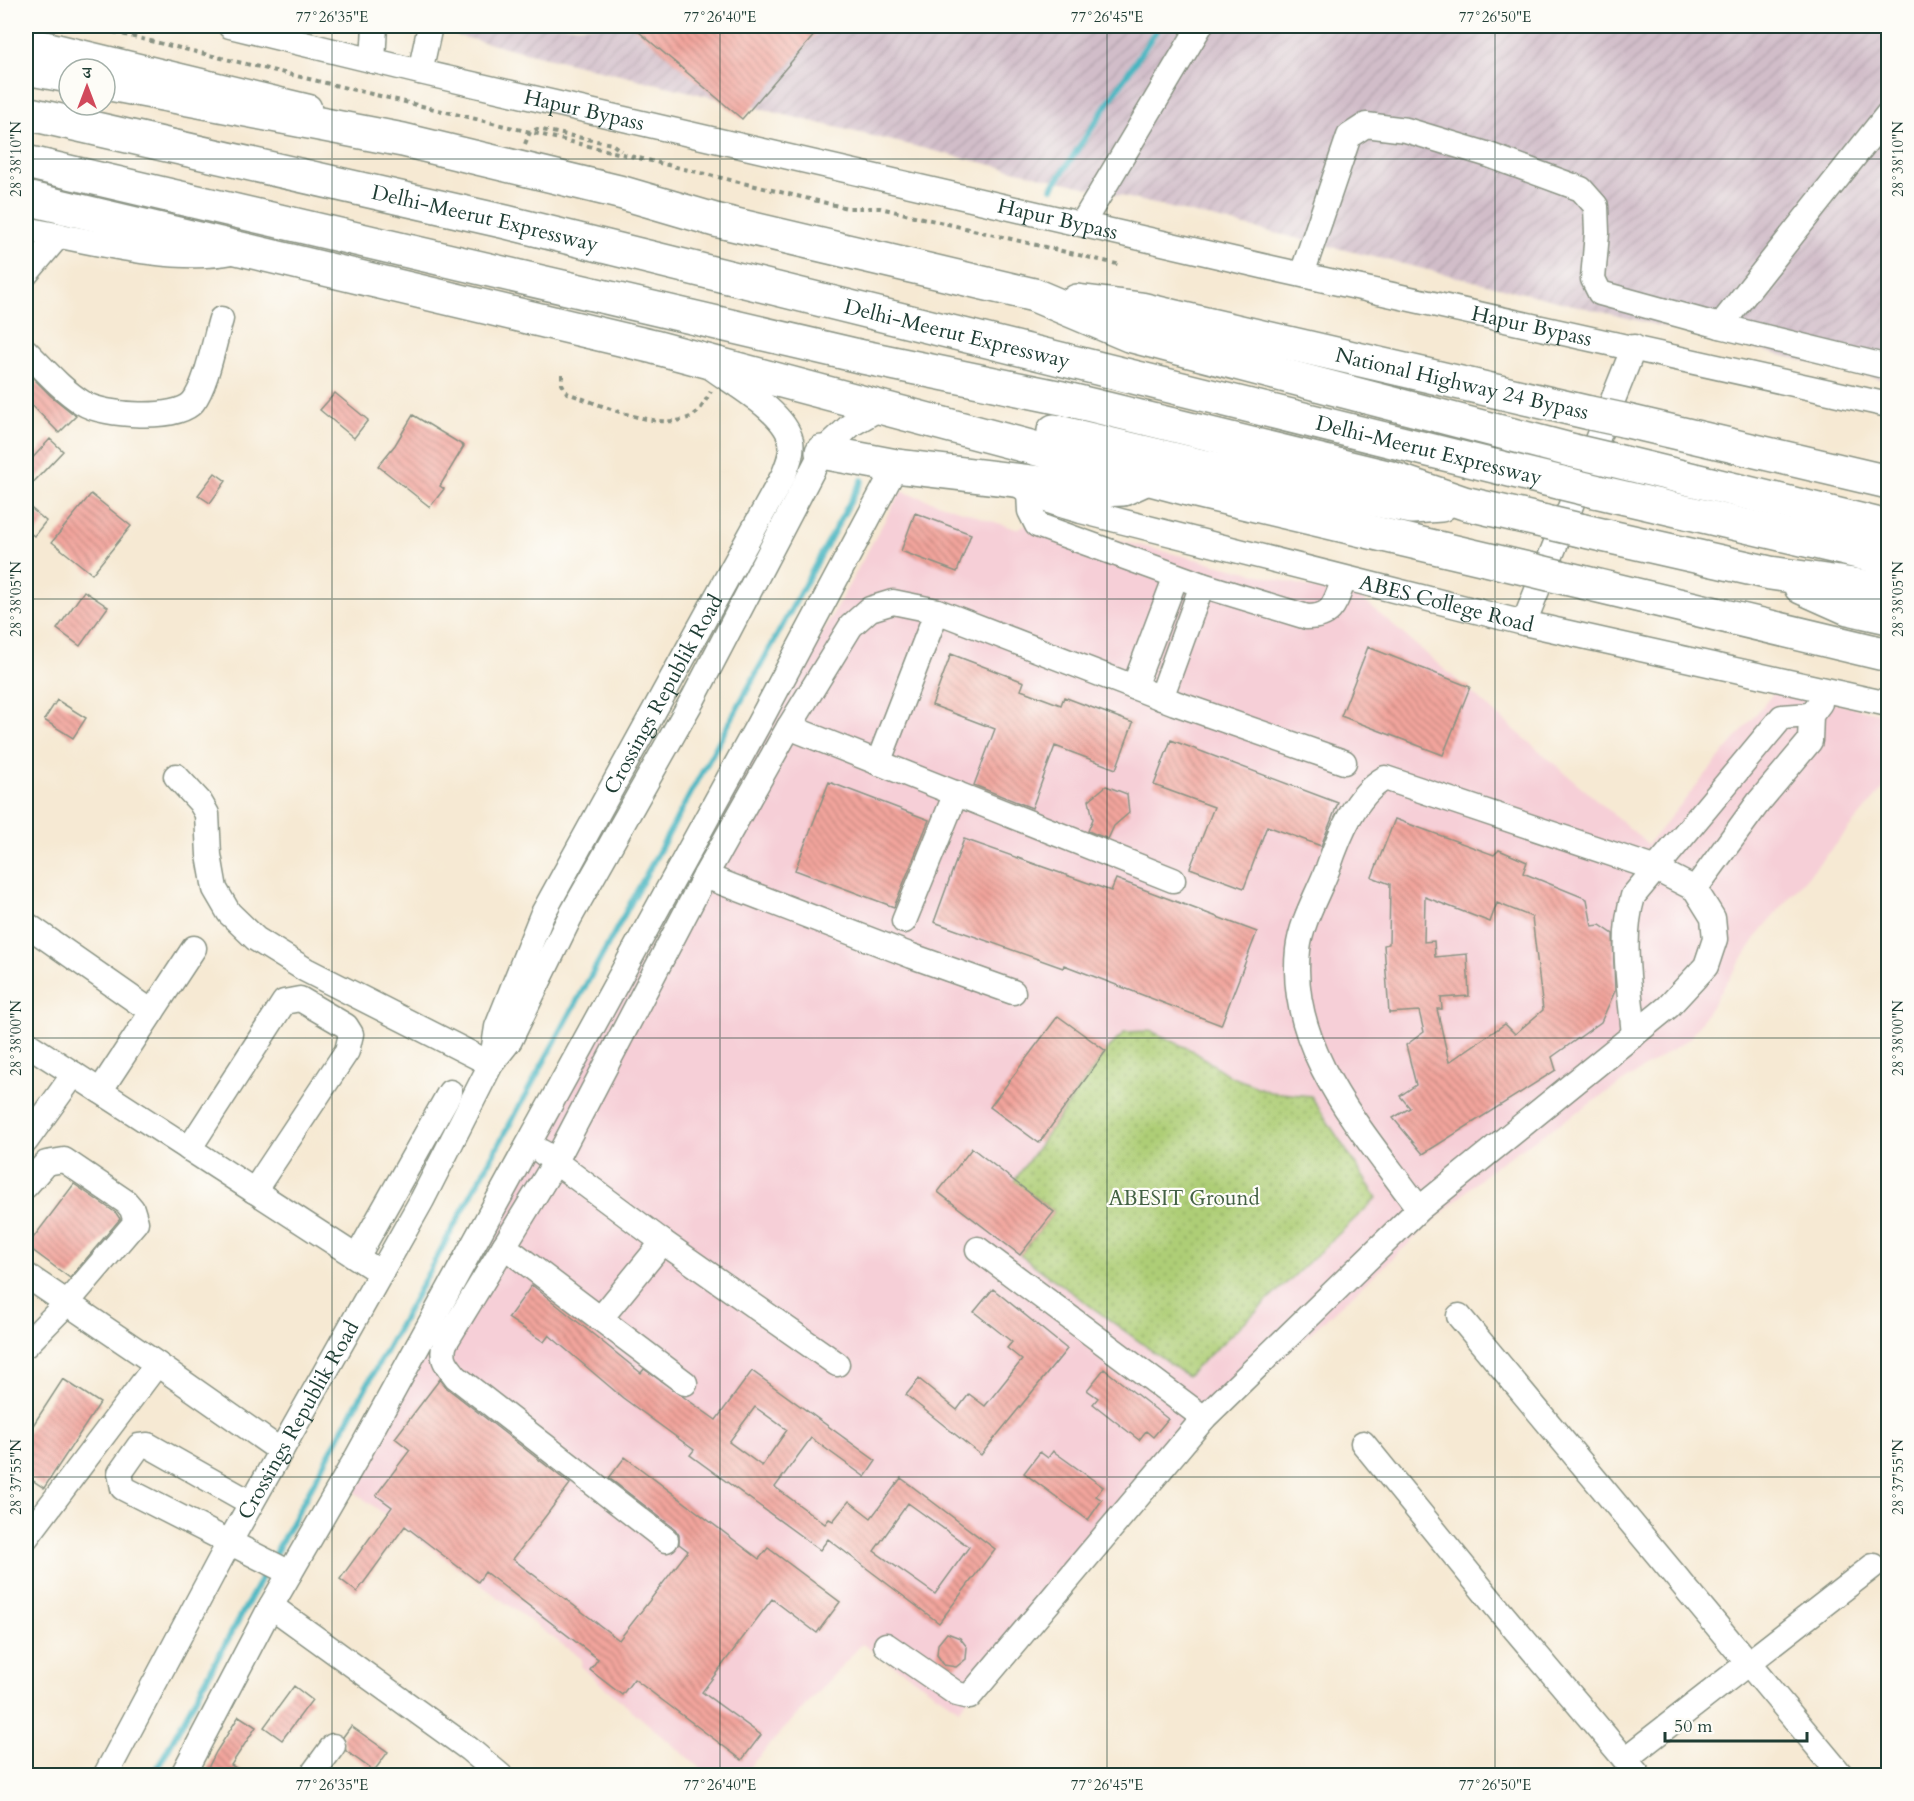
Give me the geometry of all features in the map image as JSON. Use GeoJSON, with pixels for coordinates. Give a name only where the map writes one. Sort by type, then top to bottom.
{"type":"FeatureCollection","features":[{"type":"Feature","properties":{"kind":"highway"},"geometry":{"type":"LineString","coordinates":[[26,68],[57,74]]}},
{"type":"Feature","properties":{"kind":"highway"},"geometry":{"type":"LineString","coordinates":[[117,85],[404,140],[623,193],[716,220],[1034,295],[1129,335],[1516,437],[1888,527]]}},
{"type":"Feature","properties":{"kind":"highway","name":"Delhi-Meerut Expressway"},"geometry":{"type":"LineString","coordinates":[[26,113],[506,222],[1562,483],[1888,559]]}},
{"type":"Feature","properties":{"kind":"highway","name":"Delhi-Meerut Expressway"},"geometry":{"type":"LineString","coordinates":[[26,162],[727,325],[1143,417],[1391,478],[1464,503],[1580,530],[1770,573],[1888,590]]}},
{"type":"Feature","properties":{"kind":"highway"},"geometry":{"type":"LineString","coordinates":[[26,198],[710,366],[883,406],[1146,478],[1888,655]]}},
{"type":"Feature","properties":{"kind":"highway","name":"National Highway 24 Bypass"},"geometry":{"type":"LineString","coordinates":[[1034,295],[1141,309],[1888,482]]}},
{"type":"Feature","properties":{"kind":"highway"},"geometry":{"type":"LineString","coordinates":[[1189,390],[1203,381],[1216,381],[1475,445],[1492,445],[1516,437]]}},
{"type":"Feature","properties":{"kind":"highway"},"geometry":{"type":"LineString","coordinates":[[883,406],[931,404],[1202,466],[1412,507],[1464,503]]}},
{"type":"Feature","properties":{"kind":"highway"},"geometry":{"type":"LineString","coordinates":[[822,452],[1020,486],[1123,489],[1146,478]]}},
{"type":"Feature","properties":{"kind":"highway"},"geometry":{"type":"LineString","coordinates":[[1770,573],[1848,608],[1888,617]]}},
{"type":"Feature","properties":{"kind":"street","name":"Hapur Bypass"},"geometry":{"type":"LineString","coordinates":[[230,26],[294,33],[373,61],[420,72],[1302,274],[1888,405]]}},
{"type":"Feature","properties":{"kind":"street"},"geometry":{"type":"LineString","coordinates":[[373,61],[375,26]]}},
{"type":"Feature","properties":{"kind":"street"},"geometry":{"type":"LineString","coordinates":[[420,72],[430,26]]}},
{"type":"Feature","properties":{"kind":"street"},"geometry":{"type":"LineString","coordinates":[[1082,224],[1200,26]]}},
{"type":"Feature","properties":{"kind":"street"},"geometry":{"type":"LineString","coordinates":[[26,39],[305,106],[404,140]]}},
{"type":"Feature","properties":{"kind":"street"},"geometry":{"type":"LineString","coordinates":[[1720,326],[1888,114]]}},
{"type":"Feature","properties":{"kind":"street"},"geometry":{"type":"LineString","coordinates":[[1302,274],[1349,136],[1366,125],[1407,130],[1486,154],[1581,189],[1596,206],[1597,233],[1593,279],[1600,293],[1720,326],[1888,367]]}},
{"type":"Feature","properties":{"kind":"street"},"geometry":{"type":"LineString","coordinates":[[26,229],[206,257],[243,250]]}},
{"type":"Feature","properties":{"kind":"street"},"geometry":{"type":"LineString","coordinates":[[26,274],[59,235]]}},
{"type":"Feature","properties":{"kind":"street"},"geometry":{"type":"LineString","coordinates":[[26,351],[83,403],[100,411],[151,414],[182,411],[198,394],[221,320]]}},
{"type":"Feature","properties":{"kind":"street"},"geometry":{"type":"LineString","coordinates":[[1524,623],[1634,347]]}},
{"type":"Feature","properties":{"kind":"street","name":"Crossings Republik Road"},"geometry":{"type":"LineString","coordinates":[[491,1064],[497,1027],[542,915],[784,474],[790,459],[790,440],[781,422],[758,401],[710,366]]}},
{"type":"Feature","properties":{"kind":"street","name":"Crossings Republik Road"},"geometry":{"type":"LineString","coordinates":[[105,1776],[251,1503],[422,1200],[491,1064],[510,1040],[570,917],[693,699],[822,452],[852,423],[883,406]]}},
{"type":"Feature","properties":{"kind":"street"},"geometry":{"type":"LineString","coordinates":[[182,1776],[271,1606],[282,1569],[357,1457],[770,703],[896,466]]}},
{"type":"Feature","properties":{"kind":"street"},"geometry":{"type":"LineString","coordinates":[[1020,486],[1037,525],[1202,585],[1307,617],[1322,617],[1332,609],[1344,579]]}},
{"type":"Feature","properties":{"kind":"street","name":"ABES College Road"},"geometry":{"type":"LineString","coordinates":[[1020,486],[1081,511],[1344,579],[1524,623],[1888,704]]}},
{"type":"Feature","properties":{"kind":"street"},"geometry":{"type":"LineString","coordinates":[[1134,687],[1176,576]]}},
{"type":"Feature","properties":{"kind":"street"},"geometry":{"type":"LineString","coordinates":[[1161,698],[1202,585]]}},
{"type":"Feature","properties":{"kind":"street"},"geometry":{"type":"LineString","coordinates":[[666,1540],[566,1465],[456,1377],[445,1363],[442,1353],[445,1343],[556,1161],[705,876],[789,727],[851,626],[870,609],[893,602],[937,611],[1161,698],[1344,762]]}},
{"type":"Feature","properties":{"kind":"street"},"geometry":{"type":"LineString","coordinates":[[878,763],[937,611]]}},
{"type":"Feature","properties":{"kind":"street"},"geometry":{"type":"LineString","coordinates":[[1695,888],[1758,803],[1810,741],[1811,715],[1829,690]]}},
{"type":"Feature","properties":{"kind":"street"},"geometry":{"type":"LineString","coordinates":[[1634,1035],[1626,945],[1627,915],[1633,896],[1782,717],[1811,715]]}},
{"type":"Feature","properties":{"kind":"street"},"geometry":{"type":"LineString","coordinates":[[789,727],[1173,880]]}},
{"type":"Feature","properties":{"kind":"street"},"geometry":{"type":"LineString","coordinates":[[176,776],[200,802],[207,814],[209,855],[215,889],[229,913],[256,939],[306,970],[491,1064]]}},
{"type":"Feature","properties":{"kind":"street"},"geometry":{"type":"LineString","coordinates":[[886,1645],[957,1694],[969,1697],[1204,1418],[1419,1209],[1668,1007],[1706,966],[1715,939],[1713,918],[1695,888],[1654,868],[1385,778],[1370,787],[1359,802],[1335,850],[1304,927],[1298,950],[1300,1002],[1317,1058],[1331,1086],[1419,1209]]}},
{"type":"Feature","properties":{"kind":"street"},"geometry":{"type":"LineString","coordinates":[[904,921],[956,793]]}},
{"type":"Feature","properties":{"kind":"street"},"geometry":{"type":"LineString","coordinates":[[705,876],[912,956],[1013,992]]}},
{"type":"Feature","properties":{"kind":"street"},"geometry":{"type":"LineString","coordinates":[[26,924],[152,1012]]}},
{"type":"Feature","properties":{"kind":"street"},"geometry":{"type":"LineString","coordinates":[[100,1091],[194,948]]}},
{"type":"Feature","properties":{"kind":"street"},"geometry":{"type":"LineString","coordinates":[[189,1149],[284,1002],[300,999],[346,1026],[351,1034],[346,1052],[254,1191]]}},
{"type":"Feature","properties":{"kind":"street"},"geometry":{"type":"LineString","coordinates":[[26,1043],[381,1273]]}},
{"type":"Feature","properties":{"kind":"street"},"geometry":{"type":"LineString","coordinates":[[26,1142],[74,1074]]}},
{"type":"Feature","properties":{"kind":"street"},"geometry":{"type":"LineString","coordinates":[[357,1257],[450,1092]]}},
{"type":"Feature","properties":{"kind":"street"},"geometry":{"type":"LineString","coordinates":[[528,1143],[556,1161],[663,1242],[837,1364]]}},
{"type":"Feature","properties":{"kind":"street"},"geometry":{"type":"LineString","coordinates":[[26,1186],[46,1163],[64,1160],[132,1209],[136,1222],[130,1232],[66,1305],[26,1345]]}},
{"type":"Feature","properties":{"kind":"street"},"geometry":{"type":"LineString","coordinates":[[601,1318],[663,1242]]}},
{"type":"Feature","properties":{"kind":"street"},"geometry":{"type":"LineString","coordinates":[[504,1246],[685,1383]]}},
{"type":"Feature","properties":{"kind":"street"},"geometry":{"type":"LineString","coordinates":[[978,1248],[1204,1418]]}},
{"type":"Feature","properties":{"kind":"street"},"geometry":{"type":"LineString","coordinates":[[26,1275],[66,1305],[157,1364],[281,1451]]}},
{"type":"Feature","properties":{"kind":"street"},"geometry":{"type":"LineString","coordinates":[[1459,1316],[1842,1776]]}},
{"type":"Feature","properties":{"kind":"street"},"geometry":{"type":"LineString","coordinates":[[26,1538],[157,1364]]}},
{"type":"Feature","properties":{"kind":"street"},"geometry":{"type":"LineString","coordinates":[[1363,1443],[1632,1767],[1749,1663],[1873,1566]]}},
{"type":"Feature","properties":{"kind":"street"},"geometry":{"type":"LineString","coordinates":[[251,1503],[148,1445],[140,1446],[120,1473],[123,1488],[282,1569]]}},
{"type":"Feature","properties":{"kind":"street"},"geometry":{"type":"LineString","coordinates":[[271,1606],[460,1742],[501,1776]]}},
{"type":"Feature","properties":{"kind":"street"},"geometry":{"type":"LineString","coordinates":[[311,1776],[333,1746]]}},
{"type":"Feature","properties":{"kind":"path"},"geometry":{"type":"LineString","coordinates":[[88,26],[848,208],[880,208],[1121,265]]}},
{"type":"Feature","properties":{"kind":"path"},"geometry":{"type":"LineString","coordinates":[[520,168],[527,137],[537,129],[612,144],[621,151]]}},
{"type":"Feature","properties":{"kind":"path"},"geometry":{"type":"LineString","coordinates":[[562,375],[562,384],[567,393],[657,422],[674,422],[692,417],[702,407],[710,366]]}},
{"type":"Feature","properties":{"kind":"shaded area"},"geometry":{"type":"Polygon","coordinates":[[[417,26],[1888,26],[1888,381],[417,26]]]}},
{"type":"Feature","properties":{"kind":"shaded area"},"geometry":{"type":"Polygon","coordinates":[[[901,491],[1016,529],[1031,522],[1044,522],[1350,597],[1353,591],[1648,844],[1776,690],[1888,715],[1888,783],[1760,932],[1690,1038],[1492,1168],[1218,1417],[959,1709],[862,1644],[742,1775],[708,1775],[581,1667],[582,1659],[349,1488],[901,491]]]}},
{"type":"Feature","properties":{"kind":"green space","name":"ABESIT Ground"},"geometry":{"type":"Polygon","coordinates":[[[1151,1031],[1193,1051],[1230,1076],[1270,1092],[1311,1096],[1377,1198],[1187,1376],[1020,1255],[1054,1212],[1014,1181],[1106,1051],[1125,1032],[1151,1031]]]}},
{"type":"Feature","properties":{"kind":"building"},"geometry":{"type":"Polygon","coordinates":[[[632,26],[822,26],[742,119],[632,26]]]}},
{"type":"Feature","properties":{"kind":"building"},"geometry":{"type":"Polygon","coordinates":[[[26,371],[51,396],[76,416],[59,433],[26,399],[26,371]]]}},
{"type":"Feature","properties":{"kind":"building"},"geometry":{"type":"Polygon","coordinates":[[[335,393],[368,420],[354,438],[320,410],[335,393]]]}},
{"type":"Feature","properties":{"kind":"building"},"geometry":{"type":"Polygon","coordinates":[[[413,415],[464,446],[440,486],[444,489],[430,507],[378,466],[395,445],[413,415]]]}},
{"type":"Feature","properties":{"kind":"building"},"geometry":{"type":"Polygon","coordinates":[[[50,439],[63,451],[26,490],[26,465],[50,439]]]}},
{"type":"Feature","properties":{"kind":"building"},"geometry":{"type":"Polygon","coordinates":[[[215,473],[226,481],[210,503],[198,495],[215,473]]]}},
{"type":"Feature","properties":{"kind":"building"},"geometry":{"type":"Polygon","coordinates":[[[91,494],[131,526],[92,574],[52,542],[91,494]]]}},
{"type":"Feature","properties":{"kind":"building"},"geometry":{"type":"Polygon","coordinates":[[[26,504],[46,521],[34,536],[26,530],[26,504]]]}},
{"type":"Feature","properties":{"kind":"building"},"geometry":{"type":"Polygon","coordinates":[[[915,513],[971,534],[957,572],[901,551],[915,513]]]}},
{"type":"Feature","properties":{"kind":"building"},"geometry":{"type":"Polygon","coordinates":[[[84,591],[108,607],[80,646],[57,629],[84,591]]]}},
{"type":"Feature","properties":{"kind":"building"},"geometry":{"type":"Polygon","coordinates":[[[1368,647],[1470,687],[1443,755],[1341,716],[1368,647]]]}},
{"type":"Feature","properties":{"kind":"building"},"geometry":{"type":"Polygon","coordinates":[[[951,654],[1024,682],[1021,690],[1061,705],[1064,697],[1133,723],[1116,769],[1055,746],[1032,808],[974,785],[995,729],[932,705],[951,654]]]}},
{"type":"Feature","properties":{"kind":"building"},"geometry":{"type":"Polygon","coordinates":[[[57,700],[86,718],[73,738],[44,720],[57,700]]]}},
{"type":"Feature","properties":{"kind":"building"},"geometry":{"type":"Polygon","coordinates":[[[1171,740],[1338,803],[1321,846],[1267,826],[1244,888],[1190,868],[1214,807],[1154,785],[1171,740]]]}},
{"type":"Feature","properties":{"kind":"building"},"geometry":{"type":"Polygon","coordinates":[[[829,782],[929,820],[894,907],[795,870],[829,782]]]}},
{"type":"Feature","properties":{"kind":"building"},"geometry":{"type":"Polygon","coordinates":[[[1106,786],[1127,794],[1129,813],[1114,826],[1108,839],[1088,831],[1093,819],[1089,800],[1106,786]]]}},
{"type":"Feature","properties":{"kind":"building"},"geometry":{"type":"Polygon","coordinates":[[[1395,819],[1494,855],[1499,850],[1527,862],[1523,873],[1587,899],[1592,926],[1600,925],[1613,934],[1615,991],[1601,1022],[1552,1057],[1556,1070],[1423,1154],[1393,1118],[1410,1108],[1400,1096],[1416,1085],[1406,1045],[1424,1032],[1419,1011],[1389,1013],[1384,945],[1389,944],[1390,884],[1372,877],[1395,819]],[[1425,897],[1424,942],[1434,941],[1435,957],[1467,954],[1469,996],[1441,998],[1442,1009],[1437,1009],[1449,1062],[1505,1024],[1515,1034],[1543,1010],[1532,917],[1497,903],[1490,922],[1425,897]]]}},
{"type":"Feature","properties":{"kind":"building"},"geometry":{"type":"Polygon","coordinates":[[[964,839],[1111,891],[1116,879],[1257,932],[1221,1025],[1064,965],[1063,968],[934,922],[964,839]]]}},
{"type":"Feature","properties":{"kind":"building"},"geometry":{"type":"Polygon","coordinates":[[[1058,1016],[1106,1051],[1039,1143],[990,1107],[1058,1016]]]}},
{"type":"Feature","properties":{"kind":"building"},"geometry":{"type":"Polygon","coordinates":[[[972,1148],[1054,1212],[1020,1255],[938,1192],[972,1148]]]}},
{"type":"Feature","properties":{"kind":"building"},"geometry":{"type":"Polygon","coordinates":[[[74,1184],[116,1213],[120,1219],[70,1278],[27,1246],[74,1184]]]}},
{"type":"Feature","properties":{"kind":"building"},"geometry":{"type":"Polygon","coordinates":[[[532,1285],[641,1373],[644,1369],[716,1420],[752,1371],[876,1461],[865,1477],[811,1438],[775,1487],[825,1524],[829,1519],[833,1521],[849,1501],[871,1518],[901,1478],[995,1549],[939,1623],[828,1539],[820,1550],[690,1455],[694,1450],[623,1398],[549,1335],[544,1342],[508,1318],[532,1285]],[[755,1407],[729,1442],[762,1466],[787,1430],[755,1407]],[[908,1503],[874,1551],[935,1594],[969,1547],[908,1503]]]}},
{"type":"Feature","properties":{"kind":"building"},"geometry":{"type":"Polygon","coordinates":[[[993,1289],[1067,1349],[981,1455],[906,1395],[919,1379],[957,1410],[969,1394],[985,1406],[1022,1360],[1007,1348],[1012,1342],[974,1312],[993,1289]]]}},
{"type":"Feature","properties":{"kind":"building"},"geometry":{"type":"Polygon","coordinates":[[[1104,1369],[1168,1419],[1153,1437],[1146,1431],[1139,1440],[1093,1404],[1098,1398],[1087,1390],[1104,1369]]]}},
{"type":"Feature","properties":{"kind":"building"},"geometry":{"type":"Polygon","coordinates":[[[63,1379],[100,1403],[44,1488],[26,1476],[26,1436],[63,1379]]]}},
{"type":"Feature","properties":{"kind":"building"},"geometry":{"type":"Polygon","coordinates":[[[440,1379],[447,1388],[570,1484],[513,1559],[619,1640],[688,1551],[679,1544],[679,1535],[675,1529],[609,1478],[625,1457],[759,1559],[768,1548],[840,1602],[817,1633],[772,1599],[702,1692],[761,1735],[742,1760],[634,1679],[622,1695],[590,1670],[598,1659],[485,1572],[478,1582],[405,1526],[357,1592],[340,1579],[392,1507],[376,1495],[410,1450],[395,1438],[440,1379]]]}},
{"type":"Feature","properties":{"kind":"building"},"geometry":{"type":"Polygon","coordinates":[[[1053,1451],[1103,1487],[1096,1496],[1102,1500],[1088,1520],[1024,1473],[1040,1452],[1048,1458],[1053,1451]]]}},
{"type":"Feature","properties":{"kind":"building"},"geometry":{"type":"Polygon","coordinates":[[[947,1633],[960,1638],[967,1647],[966,1659],[956,1667],[944,1665],[937,1655],[938,1644],[947,1633]]]}},
{"type":"Feature","properties":{"kind":"building"},"geometry":{"type":"Polygon","coordinates":[[[294,1686],[312,1700],[282,1740],[264,1727],[294,1686]]]}},
{"type":"Feature","properties":{"kind":"building"},"geometry":{"type":"Polygon","coordinates":[[[239,1716],[256,1727],[231,1765],[249,1776],[204,1776],[216,1752],[239,1716]]]}},
{"type":"Feature","properties":{"kind":"building"},"geometry":{"type":"Polygon","coordinates":[[[351,1726],[388,1752],[374,1771],[346,1751],[343,1737],[351,1726]]]}},
{"type":"Feature","properties":{"kind":"waterway"},"geometry":{"type":"LineString","coordinates":[[1052,188],[1159,26]]}},
{"type":"Feature","properties":{"kind":"waterway"},"geometry":{"type":"LineString","coordinates":[[272,1559],[862,480]]}},
{"type":"Feature","properties":{"kind":"waterway"},"geometry":{"type":"LineString","coordinates":[[153,1776],[267,1568]]}}]}
